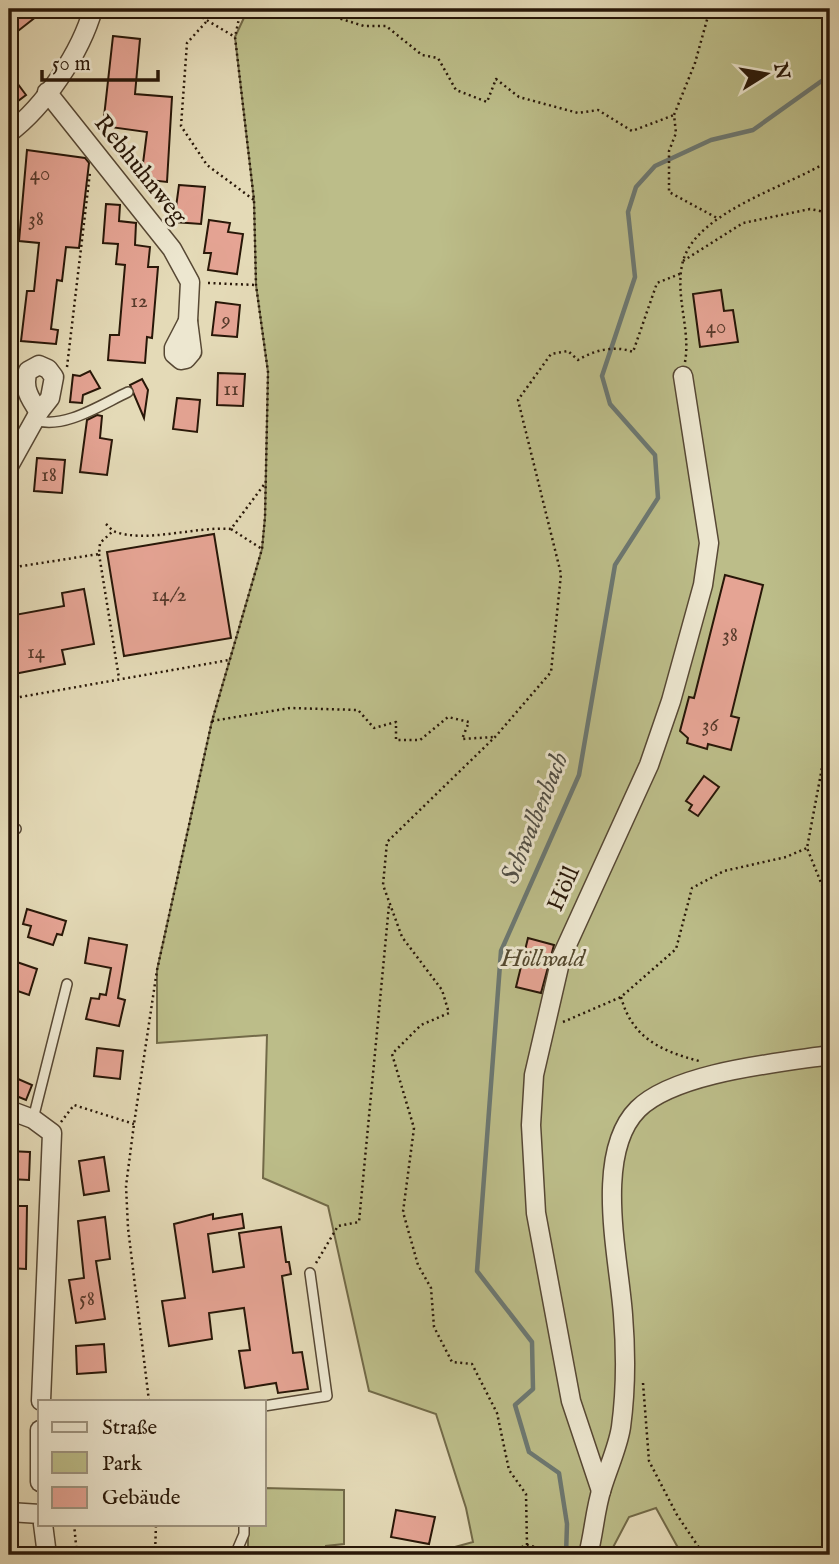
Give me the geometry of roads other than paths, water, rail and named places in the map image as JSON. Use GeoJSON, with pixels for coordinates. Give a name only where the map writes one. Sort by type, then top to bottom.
{"type":"FeatureCollection","features":[{"type":"Feature","properties":{"kind":"street"},"geometry":{"type":"LineString","coordinates":[[12,124],[47,92],[73,52],[93,9]]}},
{"type":"Feature","properties":{"kind":"street","name":"Rebhuhnweg"},"geometry":{"type":"LineString","coordinates":[[47,92],[172,249],[190,282],[188,320]]}},
{"type":"Feature","properties":{"kind":"street","name":"Höll"},"geometry":{"type":"LineString","coordinates":[[588,1555],[601,1491],[571,1401],[536,1213],[531,1125],[534,1075],[561,958],[649,765],[671,701],[703,585],[709,543],[683,376]]}},
{"type":"Feature","properties":{"kind":"street"},"geometry":{"type":"LineString","coordinates":[[9,466],[37,416]]}},
{"type":"Feature","properties":{"kind":"street"},"geometry":{"type":"LineString","coordinates":[[601,1491],[621,1429],[625,1368],[614,1208],[614,1159],[618,1138],[639,1108],[688,1082],[733,1071],[830,1055]]}},
{"type":"Feature","properties":{"kind":"street"},"geometry":{"type":"LineString","coordinates":[[9,1110],[33,1119],[52,1133],[41,1400]]}},
{"type":"Feature","properties":{"kind":"street"},"geometry":{"type":"LineString","coordinates":[[9,1512],[38,1514]]}},
{"type":"Feature","properties":{"kind":"street"},"geometry":{"type":"LineString","coordinates":[[43,1526],[47,1555]]}},
{"type":"Feature","properties":{"kind":"lane"},"geometry":{"type":"LineString","coordinates":[[37,416],[46,424],[71,418],[128,392]]}},
{"type":"Feature","properties":{"kind":"lane"},"geometry":{"type":"LineString","coordinates":[[33,1119],[67,984]]}},
{"type":"Feature","properties":{"kind":"lane"},"geometry":{"type":"LineString","coordinates":[[266,1406],[327,1396],[310,1273]]}},
{"type":"Feature","properties":{"kind":"lane"},"geometry":{"type":"LineString","coordinates":[[235,1555],[244,1534],[244,1526]]}},
{"type":"Feature","properties":{"kind":"waterway","name":"Schwalbenbach"},"geometry":{"type":"LineString","coordinates":[[566,1555],[567,1524],[559,1473],[529,1452],[515,1405],[533,1389],[532,1342],[477,1271],[501,951],[579,775],[615,565],[658,498],[655,455],[610,404],[602,376],[635,277],[628,212],[636,187],[655,166],[711,140],[753,130],[830,75]]}},
{"type":"Feature","properties":{"kind":"park label","name":"Höllwald"},"geometry":{"type":"Point","coordinates":[543,959]}}]}
